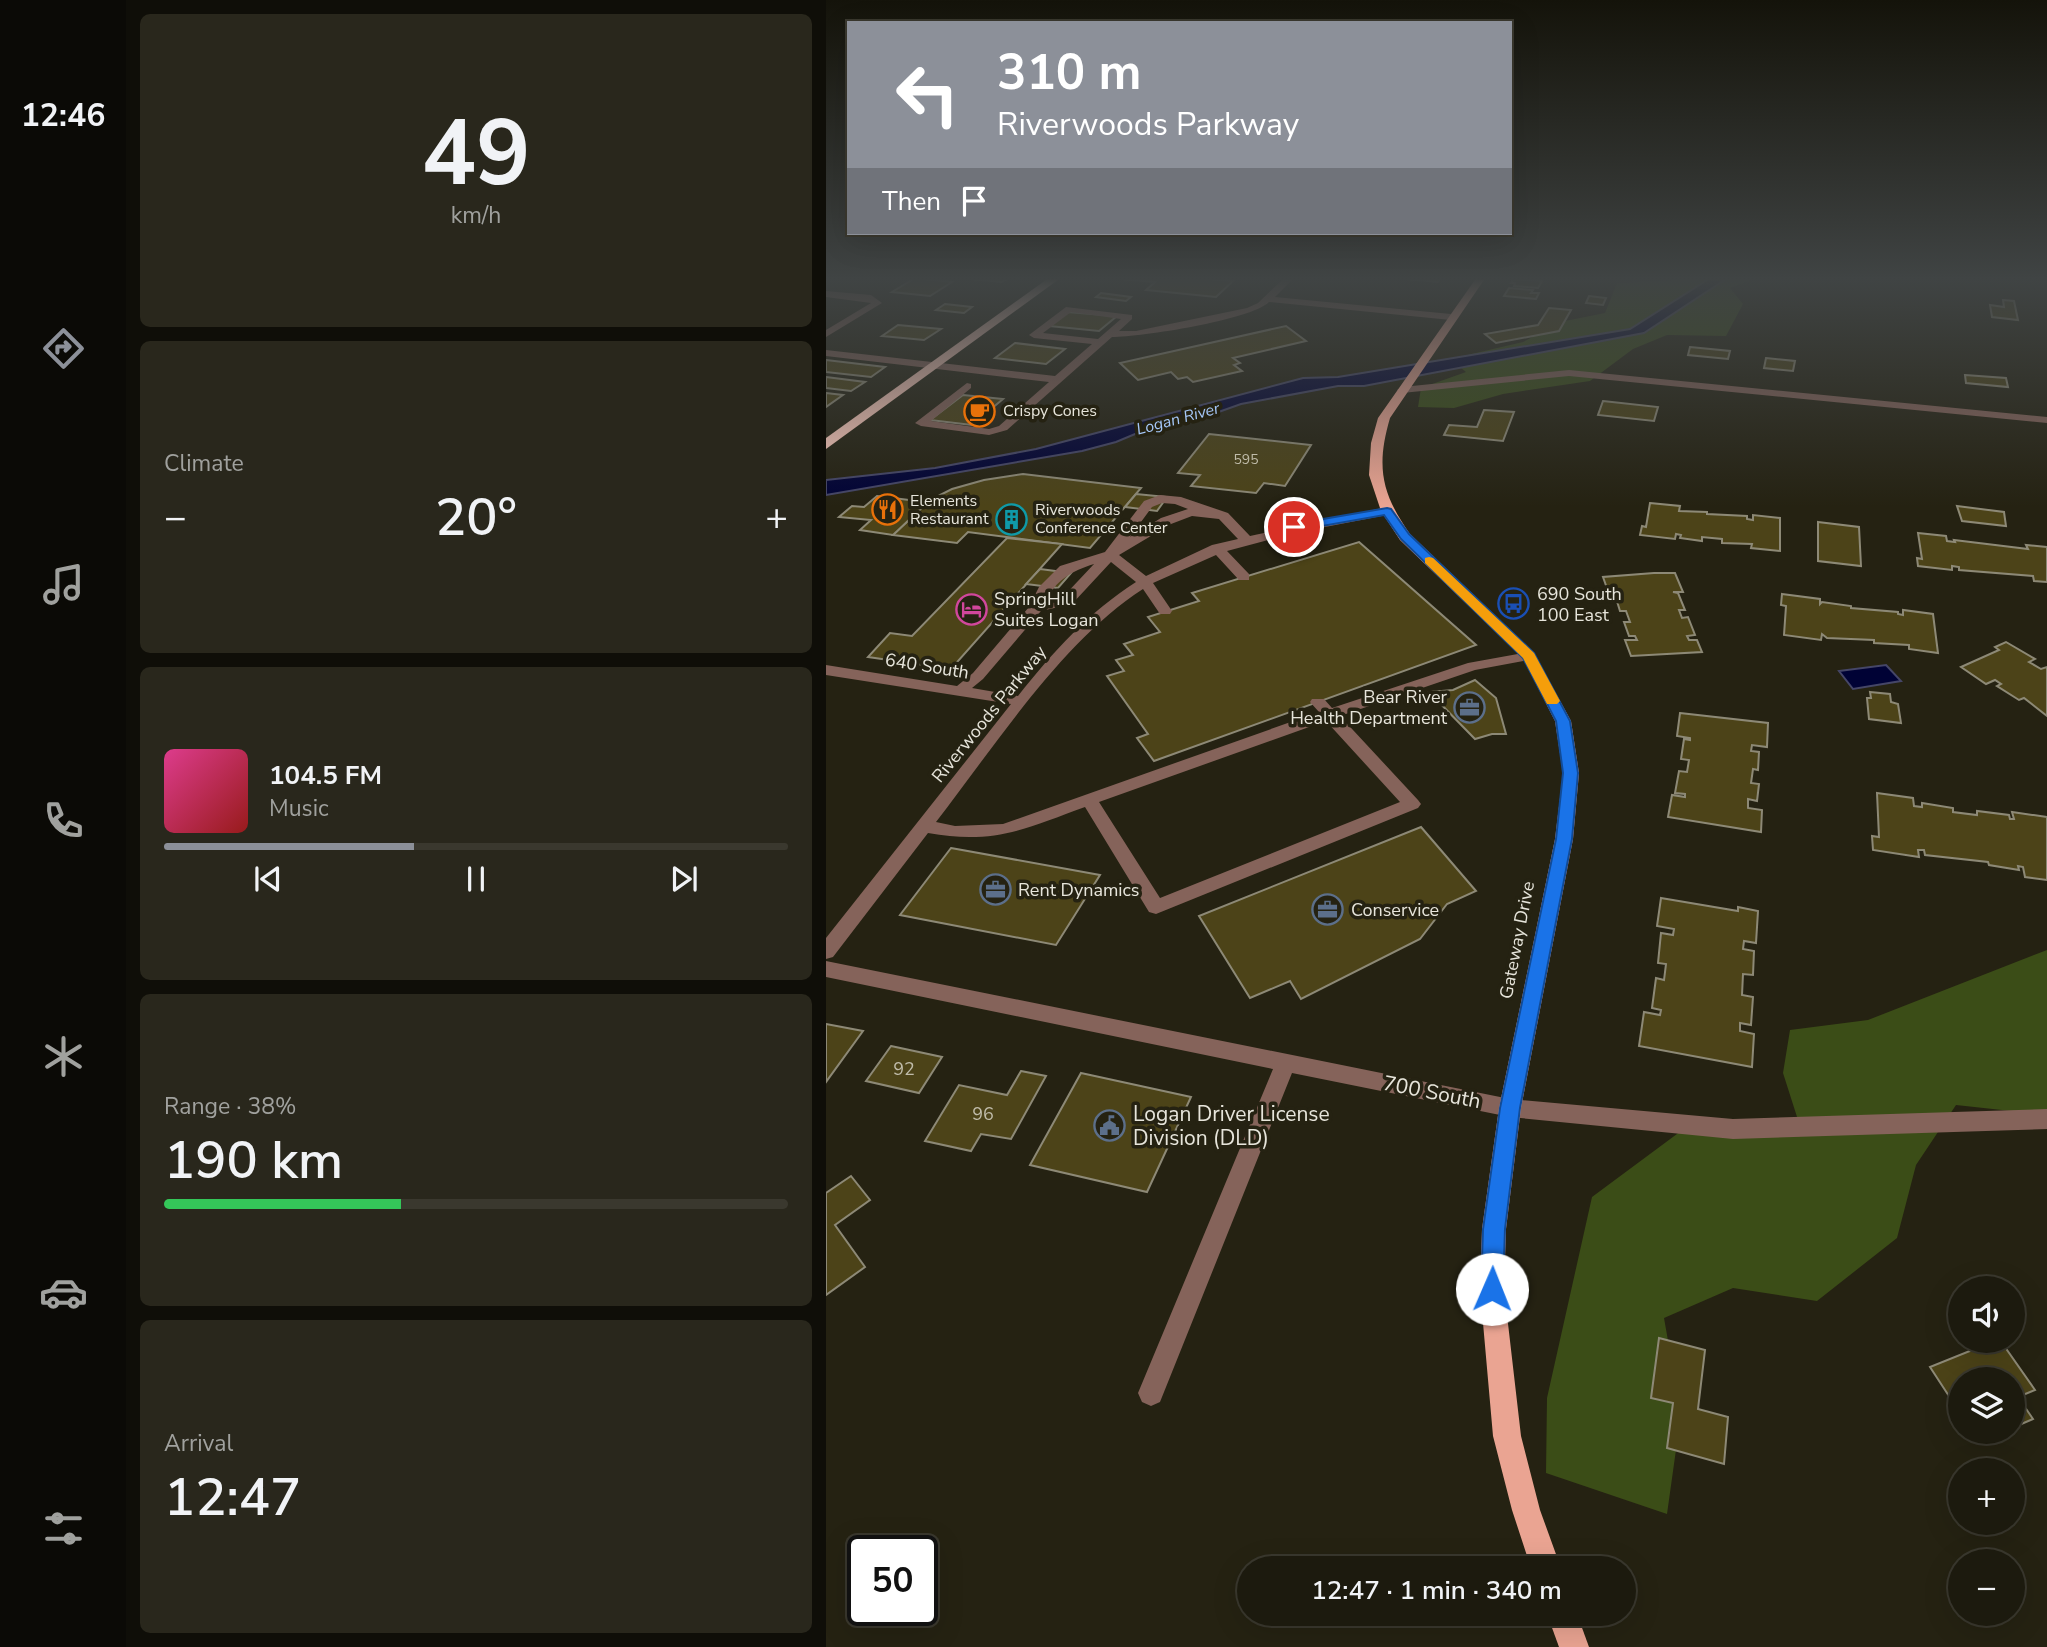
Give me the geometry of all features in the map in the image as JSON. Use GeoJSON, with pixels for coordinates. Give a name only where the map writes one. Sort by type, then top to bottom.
{"type":"FeatureCollection","features":[{"type":"Feature","properties":{"kind":"highway"},"geometry":{"type":"LineString","coordinates":[[826,444],[950,354]]}},
{"type":"Feature","properties":{"kind":"main road","name":"Gateway Drive"},"geometry":{"type":"LineString","coordinates":[[1426,354],[1384,418],[1377,443],[1375,475],[1387,512],[1405,537],[1529,656],[1563,721],[1571,773],[1564,839],[1510,1108],[1494,1229],[1493,1301],[1507,1436],[1526,1510],[1542,1556]]}},
{"type":"Feature","properties":{"kind":"main road"},"geometry":{"type":"LineString","coordinates":[[1566,1626],[1574,1647]]}},
{"type":"Feature","properties":{"kind":"street"},"geometry":{"type":"LineString","coordinates":[[843,354],[1058,380]]}},
{"type":"Feature","properties":{"kind":"street"},"geometry":{"type":"LineString","coordinates":[[967,386],[921,423],[989,432],[1008,424],[1088,354]]}},
{"type":"Feature","properties":{"kind":"street"},"geometry":{"type":"LineString","coordinates":[[1402,390],[1569,373],[2047,420]]}},
{"type":"Feature","properties":{"kind":"street"},"geometry":{"type":"LineString","coordinates":[[1036,608],[1067,601],[1110,555],[1148,504],[1160,499],[1177,500],[1223,516],[1245,539]]}},
{"type":"Feature","properties":{"kind":"street"},"geometry":{"type":"LineString","coordinates":[[960,691],[978,676],[1036,608],[1044,590],[1065,569],[1110,555],[1166,521],[1191,512],[1206,512]]}},
{"type":"Feature","properties":{"kind":"street","name":"Riverwoods Parkway"},"geometry":{"type":"LineString","coordinates":[[826,952],[1022,701],[1083,629],[1145,582],[1217,548],[1294,527],[1387,512]]}},
{"type":"Feature","properties":{"kind":"street"},"geometry":{"type":"LineString","coordinates":[[1217,548],[1244,577]]}},
{"type":"Feature","properties":{"kind":"street"},"geometry":{"type":"LineString","coordinates":[[1110,555],[1145,582],[1165,611]]}},
{"type":"Feature","properties":{"kind":"street"},"geometry":{"type":"LineString","coordinates":[[923,826],[955,832],[1004,830],[1324,708],[1474,666],[1529,656]]}},
{"type":"Feature","properties":{"kind":"street","name":"640 South"},"geometry":{"type":"LineString","coordinates":[[826,670],[1022,701]]}},
{"type":"Feature","properties":{"kind":"street"},"geometry":{"type":"LineString","coordinates":[[1088,800],[1156,908],[1412,804],[1324,708]]}},
{"type":"Feature","properties":{"kind":"street","name":"700 South"},"geometry":{"type":"LineString","coordinates":[[826,969],[1510,1108],[1733,1129],[2047,1119]]}},
{"type":"Feature","properties":{"kind":"street"},"geometry":{"type":"LineString","coordinates":[[1151,1393],[1286,1062]]}},
{"type":"Feature","properties":{"kind":"green space"},"geometry":{"type":"Polygon","coordinates":[[[1472,354],[1626,354],[1590,381],[1503,394],[1454,408],[1418,407],[1421,388],[1466,372],[1450,359],[1472,354]]]}},
{"type":"Feature","properties":{"kind":"green space"},"geometry":{"type":"Polygon","coordinates":[[[2047,950],[2047,1115],[1956,1105],[1916,1165],[1897,1238],[1817,1301],[1733,1288],[1664,1318],[1681,1414],[1667,1514],[1546,1473],[1547,1398],[1592,1197],[1681,1131],[1798,1120],[1783,1073],[1790,1030],[1868,1020],[2047,950]]]}},
{"type":"Feature","properties":{"kind":"water","name":"Logan River"},"geometry":{"type":"Polygon","coordinates":[[[1479,354],[1534,354],[1364,386],[1338,386],[1241,404],[1199,419],[1159,424],[1116,442],[1082,451],[826,495],[826,480],[935,468],[1036,449],[1303,378],[1338,377],[1479,354]]]}},
{"type":"Feature","properties":{"kind":"water"},"geometry":{"type":"Polygon","coordinates":[[[1886,665],[1901,681],[1853,689],[1839,671],[1886,665]]]}},
{"type":"Feature","properties":{"kind":"building"},"geometry":{"type":"Polygon","coordinates":[[[1001,354],[1059,354],[1046,364],[995,358],[1001,354]]]}},
{"type":"Feature","properties":{"kind":"building"},"geometry":{"type":"Polygon","coordinates":[[[1161,354],[1251,354],[1233,358],[1240,363],[1234,365],[1242,371],[1193,382],[1187,377],[1178,379],[1171,372],[1138,380],[1120,363],[1161,354]]]}},
{"type":"Feature","properties":{"kind":"building"},"geometry":{"type":"Polygon","coordinates":[[[1688,354],[1729,354],[1728,359],[1688,354]]]}},
{"type":"Feature","properties":{"kind":"building"},"geometry":{"type":"Polygon","coordinates":[[[1766,358],[1795,361],[1793,371],[1764,368],[1766,358]]]}},
{"type":"Feature","properties":{"kind":"building"},"geometry":{"type":"Polygon","coordinates":[[[826,360],[885,367],[871,377],[826,372],[826,360]]]}},
{"type":"Feature","properties":{"kind":"building"},"geometry":{"type":"Polygon","coordinates":[[[1965,375],[2006,378],[2008,387],[1966,383],[1965,375]]]}},
{"type":"Feature","properties":{"kind":"building"},"geometry":{"type":"Polygon","coordinates":[[[826,377],[865,382],[851,391],[826,388],[826,377]]]}},
{"type":"Feature","properties":{"kind":"building"},"geometry":{"type":"Polygon","coordinates":[[[826,393],[843,395],[826,407],[826,393]]]}},
{"type":"Feature","properties":{"kind":"building"},"geometry":{"type":"Polygon","coordinates":[[[963,395],[1003,399],[972,425],[930,420],[963,395]]]}},
{"type":"Feature","properties":{"kind":"building"},"geometry":{"type":"Polygon","coordinates":[[[1603,401],[1658,407],[1654,421],[1598,415],[1603,401]]]}},
{"type":"Feature","properties":{"kind":"building"},"geometry":{"type":"Polygon","coordinates":[[[1484,410],[1514,412],[1503,441],[1444,435],[1449,425],[1477,427],[1484,410]]]}},
{"type":"Feature","properties":{"kind":"building"},"geometry":{"type":"Polygon","coordinates":[[[1209,434],[1311,445],[1285,486],[1264,483],[1256,493],[1191,486],[1200,475],[1178,473],[1209,434]]]}},
{"type":"Feature","properties":{"kind":"building","name":"Riverwoods Conference Center"},"geometry":{"type":"Polygon","coordinates":[[[1023,474],[1141,488],[1090,548],[968,532],[957,543],[893,535],[930,500],[952,489],[984,480],[1023,474]]]}},
{"type":"Feature","properties":{"kind":"building"},"geometry":{"type":"Polygon","coordinates":[[[1136,494],[1167,497],[1157,511],[1125,507],[1136,494]]]}},
{"type":"Feature","properties":{"kind":"building"},"geometry":{"type":"Polygon","coordinates":[[[877,496],[930,500],[893,535],[860,530],[871,520],[839,517],[852,506],[864,507],[877,496]]]}},
{"type":"Feature","properties":{"kind":"building"},"geometry":{"type":"Polygon","coordinates":[[[1650,503],[1680,506],[1679,511],[1747,516],[1747,519],[1753,520],[1753,515],[1780,518],[1780,551],[1751,548],[1752,544],[1722,543],[1722,539],[1702,537],[1702,541],[1680,538],[1681,535],[1676,534],[1675,539],[1640,535],[1642,526],[1646,527],[1650,503]]]}},
{"type":"Feature","properties":{"kind":"building"},"geometry":{"type":"Polygon","coordinates":[[[1957,506],[2004,512],[2006,526],[1962,521],[1957,506]]]}},
{"type":"Feature","properties":{"kind":"building"},"geometry":{"type":"Polygon","coordinates":[[[1818,522],[1859,527],[1861,566],[1818,561],[1818,522]]]}},
{"type":"Feature","properties":{"kind":"building"},"geometry":{"type":"Polygon","coordinates":[[[1918,533],[1946,536],[1947,541],[1955,542],[1954,540],[2028,549],[2026,545],[2047,547],[2047,582],[2034,581],[2033,576],[1959,570],[1959,567],[1952,566],[1952,570],[1918,566],[1917,558],[1922,559],[1918,533]]]}},
{"type":"Feature","properties":{"kind":"building","name":"SpringHill Suites Logan"},"geometry":{"type":"Polygon","coordinates":[[[1007,538],[1062,544],[951,669],[868,657],[890,633],[912,636],[1007,538]]]}},
{"type":"Feature","properties":{"kind":"building"},"geometry":{"type":"Polygon","coordinates":[[[1359,542],[1476,645],[1154,761],[1137,738],[1148,734],[1107,676],[1124,671],[1116,660],[1133,655],[1124,644],[1160,632],[1148,617],[1199,601],[1192,593],[1359,542]]]}},
{"type":"Feature","properties":{"kind":"building"},"geometry":{"type":"Polygon","coordinates":[[[1040,569],[1071,573],[1058,588],[1026,584],[1040,569]]]}},
{"type":"Feature","properties":{"kind":"building"},"geometry":{"type":"Polygon","coordinates":[[[1675,573],[1683,592],[1673,592],[1678,593],[1685,610],[1679,610],[1682,618],[1688,617],[1695,635],[1687,636],[1689,640],[1697,640],[1702,652],[1631,656],[1625,640],[1637,640],[1635,636],[1629,636],[1624,622],[1630,622],[1626,611],[1620,611],[1616,598],[1621,597],[1619,593],[1609,594],[1603,577],[1675,573]]]}},
{"type":"Feature","properties":{"kind":"building"},"geometry":{"type":"Polygon","coordinates":[[[1782,594],[1820,599],[1820,604],[1822,602],[1851,608],[1898,612],[1903,615],[1903,610],[1933,614],[1938,653],[1909,649],[1909,645],[1874,643],[1874,640],[1827,638],[1822,634],[1821,640],[1784,635],[1786,606],[1781,605],[1782,594]]]}},
{"type":"Feature","properties":{"kind":"building"},"geometry":{"type":"Polygon","coordinates":[[[2006,642],[2035,659],[2029,662],[2041,669],[2047,667],[2047,716],[2024,698],[2019,700],[1997,686],[2001,684],[1995,680],[1986,684],[1961,667],[1999,650],[1995,647],[2006,642]]]}},
{"type":"Feature","properties":{"kind":"building"},"geometry":{"type":"Polygon","coordinates":[[[1475,680],[1496,698],[1506,734],[1492,734],[1475,739],[1429,692],[1453,690],[1475,680]]]}},
{"type":"Feature","properties":{"kind":"building"},"geometry":{"type":"Polygon","coordinates":[[[1870,692],[1890,694],[1891,702],[1898,704],[1901,723],[1869,719],[1867,698],[1871,698],[1870,692]]]}},
{"type":"Feature","properties":{"kind":"building"},"geometry":{"type":"Polygon","coordinates":[[[1680,713],[1768,723],[1767,747],[1752,745],[1751,751],[1759,752],[1758,770],[1753,769],[1751,783],[1759,784],[1757,801],[1748,799],[1748,808],[1762,810],[1761,832],[1668,817],[1672,795],[1685,797],[1685,794],[1675,793],[1679,771],[1687,772],[1689,760],[1681,759],[1684,739],[1690,738],[1677,736],[1680,713]]]}},
{"type":"Feature","properties":{"kind":"building"},"geometry":{"type":"Polygon","coordinates":[[[1877,793],[1913,798],[1914,806],[1922,807],[1922,803],[1953,808],[1953,812],[1977,815],[1977,811],[2009,815],[2010,819],[2014,819],[2012,812],[2047,817],[2047,880],[2025,877],[2023,867],[2018,866],[2019,870],[1989,865],[1988,862],[1925,855],[1924,850],[1918,850],[1919,857],[1873,850],[1872,836],[1879,837],[1877,793]]]}},
{"type":"Feature","properties":{"kind":"building","name":"Conservice"},"geometry":{"type":"Polygon","coordinates":[[[1421,827],[1476,891],[1447,904],[1420,939],[1301,999],[1290,981],[1250,998],[1199,916],[1421,827]]]}},
{"type":"Feature","properties":{"kind":"building"},"geometry":{"type":"Polygon","coordinates":[[[951,848],[1100,875],[1056,945],[900,915],[951,848]]]}},
{"type":"Feature","properties":{"kind":"building"},"geometry":{"type":"Polygon","coordinates":[[[1661,898],[1738,911],[1738,907],[1758,911],[1756,943],[1744,941],[1743,949],[1754,951],[1753,975],[1743,974],[1742,995],[1753,997],[1751,1025],[1740,1023],[1740,1031],[1754,1034],[1752,1067],[1639,1046],[1644,1012],[1660,1015],[1661,1010],[1652,1008],[1656,978],[1664,980],[1666,964],[1658,963],[1661,933],[1673,935],[1674,929],[1657,926],[1661,898]]]}},
{"type":"Feature","properties":{"kind":"building"},"geometry":{"type":"Polygon","coordinates":[[[826,1024],[863,1031],[826,1082],[826,1024]]]}},
{"type":"Feature","properties":{"kind":"building"},"geometry":{"type":"Polygon","coordinates":[[[891,1046],[942,1057],[919,1093],[866,1081],[891,1046]]]}},
{"type":"Feature","properties":{"kind":"building"},"geometry":{"type":"Polygon","coordinates":[[[1021,1071],[1046,1076],[1011,1139],[981,1134],[971,1151],[925,1141],[959,1085],[1007,1095],[1021,1071]]]}},
{"type":"Feature","properties":{"kind":"building"},"geometry":{"type":"Polygon","coordinates":[[[1081,1073],[1191,1097],[1147,1192],[1030,1165],[1081,1073]]]}},
{"type":"Feature","properties":{"kind":"building"},"geometry":{"type":"Polygon","coordinates":[[[851,1176],[870,1200],[835,1225],[865,1267],[826,1295],[826,1193],[851,1176]]]}},
{"type":"Feature","properties":{"kind":"building"},"geometry":{"type":"Polygon","coordinates":[[[1659,1338],[1705,1350],[1698,1409],[1728,1417],[1724,1464],[1667,1448],[1673,1403],[1651,1398],[1659,1338]]]}},
{"type":"Feature","properties":{"kind":"building"},"geometry":{"type":"Polygon","coordinates":[[[1965,1353],[2009,1353],[2019,1367],[1948,1367],[1948,1395],[1930,1367],[1965,1353]]]}},
{"type":"Feature","properties":{"kind":"building"},"geometry":{"type":"Polygon","coordinates":[[[2025,1376],[2035,1390],[2025,1394],[2025,1376]]]}},
{"type":"Feature","properties":{"kind":"building"},"geometry":{"type":"Polygon","coordinates":[[[2025,1407],[2033,1419],[2025,1422],[2025,1407]]]}},
{"type":"Feature","properties":{"kind":"slow traffic"},"geometry":{"type":"LineString","coordinates":[[1429,560],[1529,656],[1552,701]]}},
{"type":"Feature","properties":{"kind":"place","name":"Crispy Cones"},"geometry":{"type":"Point","coordinates":[980,411]}},
{"type":"Feature","properties":{"kind":"place","name":"Elements Restaurant"},"geometry":{"type":"Point","coordinates":[887,510]}},
{"type":"Feature","properties":{"kind":"place","name":"Riverwoods Conference Center"},"geometry":{"type":"Point","coordinates":[1012,519]}},
{"type":"Feature","properties":{"kind":"place","name":"690 South 100 East"},"geometry":{"type":"Point","coordinates":[1514,604]}},
{"type":"Feature","properties":{"kind":"place","name":"SpringHill Suites Logan"},"geometry":{"type":"Point","coordinates":[971,609]}},
{"type":"Feature","properties":{"kind":"place","name":"Bear River Health Department"},"geometry":{"type":"Point","coordinates":[1470,707]}},
{"type":"Feature","properties":{"kind":"place","name":"Rent Dynamics"},"geometry":{"type":"Point","coordinates":[995,890]}},
{"type":"Feature","properties":{"kind":"place","name":"Conservice"},"geometry":{"type":"Point","coordinates":[1328,910]}},
{"type":"Feature","properties":{"kind":"place","name":"Logan Driver License Division (DLD)"},"geometry":{"type":"Point","coordinates":[1110,1126]}},
{"type":"Feature","properties":{"kind":"route"},"geometry":{"type":"LineString","coordinates":[[1294,527],[1387,512],[1405,537],[1529,656],[1563,721],[1571,773],[1564,839],[1510,1108],[1494,1229],[1492,1289]]}}]}
